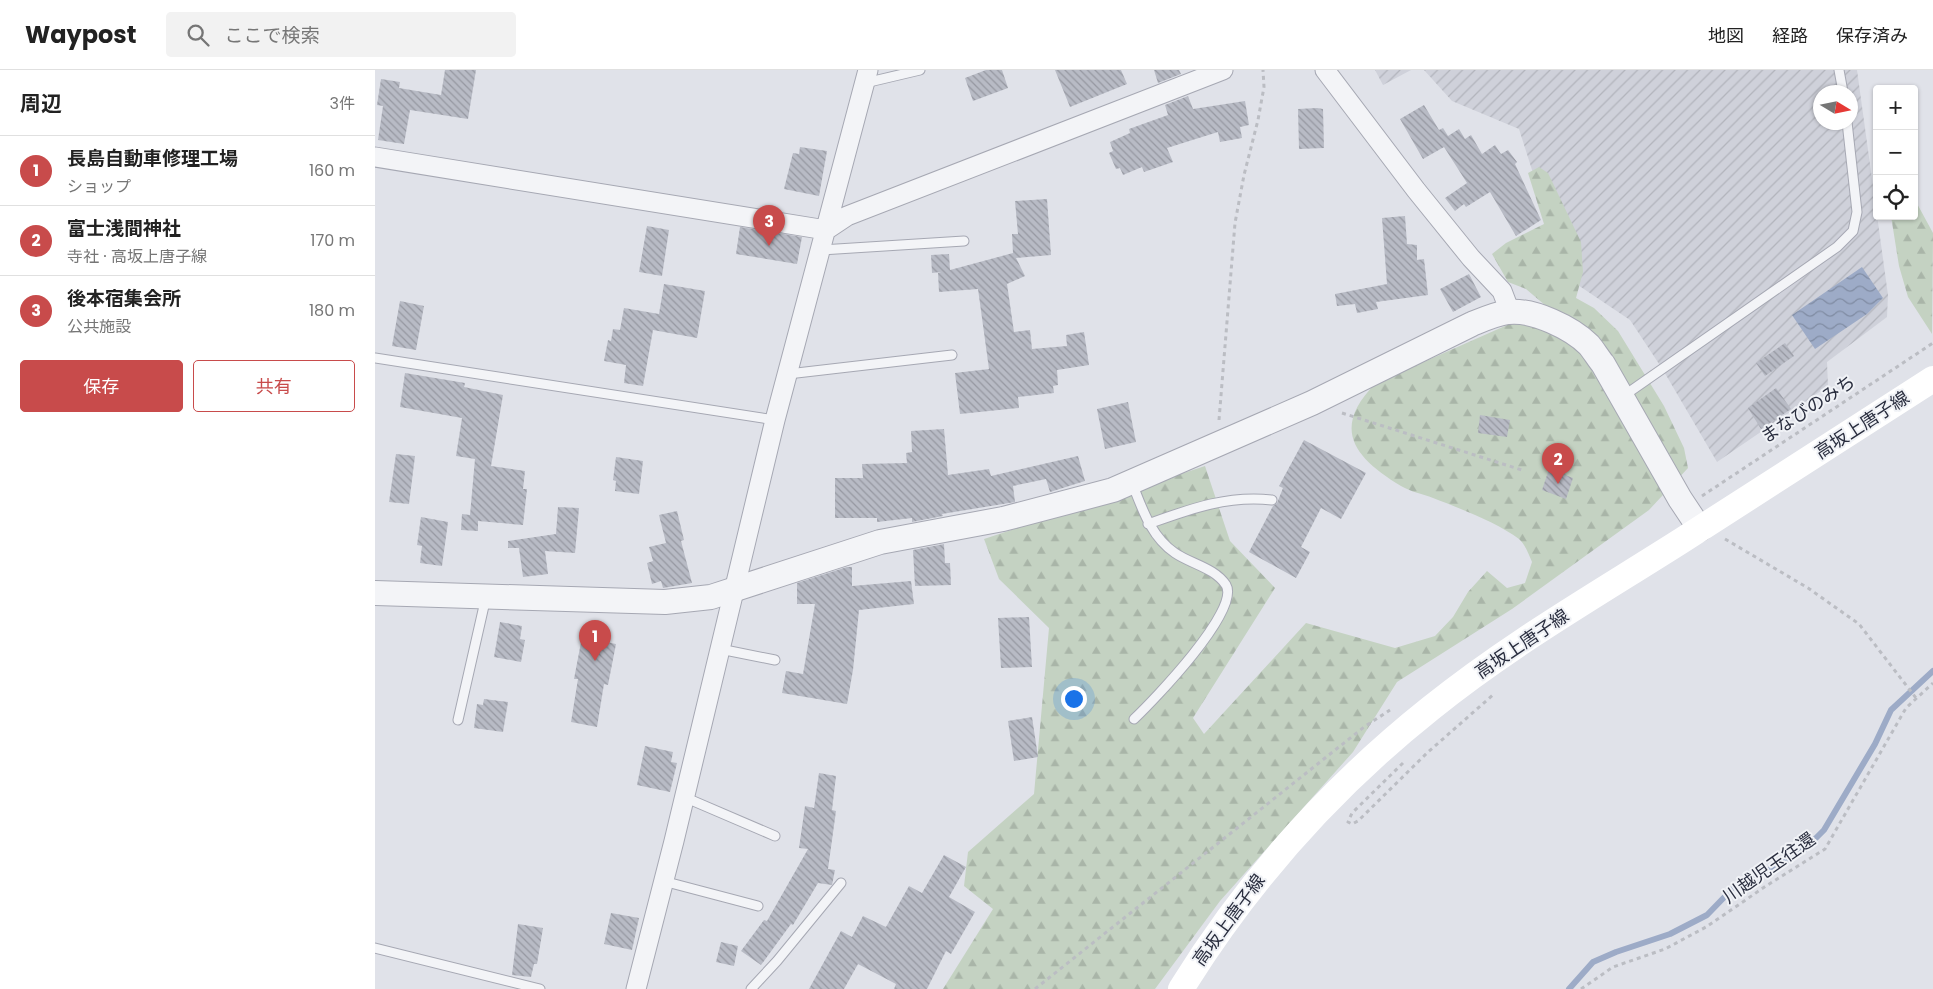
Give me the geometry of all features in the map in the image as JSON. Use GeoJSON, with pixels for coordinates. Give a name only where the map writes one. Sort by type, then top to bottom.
{"type":"FeatureCollection","features":[{"type":"Feature","properties":{"kind":"main road","name":"高坂上唐子線"},"geometry":{"type":"LineString","coordinates":[[1181,989],[1211,941],[1255,883],[1304,827],[1377,755],[1431,708],[1501,656],[1933,379]]}},
{"type":"Feature","properties":{"kind":"street"},"geometry":{"type":"LineString","coordinates":[[375,157],[826,230],[847,216],[1223,70]]}},
{"type":"Feature","properties":{"kind":"street"},"geometry":{"type":"LineString","coordinates":[[1325,70],[1416,190],[1471,258],[1502,291],[1509,312]]}},
{"type":"Feature","properties":{"kind":"street"},"geometry":{"type":"LineString","coordinates":[[636,989],[775,420],[867,77]]}},
{"type":"Feature","properties":{"kind":"street"},"geometry":{"type":"LineString","coordinates":[[375,593],[665,602],[711,597],[880,542],[1003,519],[1113,490],[1311,403],[1472,324],[1490,316],[1509,312],[1523,312],[1553,321],[1588,344],[1622,397],[1680,499],[1700,528]]}},
{"type":"Feature","properties":{"kind":"lane"},"geometry":{"type":"LineString","coordinates":[[867,77],[920,70]]}},
{"type":"Feature","properties":{"kind":"lane"},"geometry":{"type":"LineString","coordinates":[[1839,70],[1842,85]]}},
{"type":"Feature","properties":{"kind":"lane"},"geometry":{"type":"LineString","coordinates":[[1622,397],[1837,247],[1853,231],[1857,212],[1848,130]]}},
{"type":"Feature","properties":{"kind":"lane"},"geometry":{"type":"LineString","coordinates":[[821,250],[964,241]]}},
{"type":"Feature","properties":{"kind":"lane"},"geometry":{"type":"LineString","coordinates":[[788,374],[952,355]]}},
{"type":"Feature","properties":{"kind":"lane"},"geometry":{"type":"LineString","coordinates":[[375,358],[775,420]]}},
{"type":"Feature","properties":{"kind":"lane"},"geometry":{"type":"LineString","coordinates":[[1132,483],[1148,524],[1174,552],[1215,574],[1227,586],[1229,598],[1201,646],[1163,692],[1134,719]]}},
{"type":"Feature","properties":{"kind":"lane"},"geometry":{"type":"LineString","coordinates":[[1148,524],[1200,506],[1246,497],[1272,500]]}},
{"type":"Feature","properties":{"kind":"lane"},"geometry":{"type":"LineString","coordinates":[[458,720],[486,597]]}},
{"type":"Feature","properties":{"kind":"lane"},"geometry":{"type":"LineString","coordinates":[[719,648],[775,660]]}},
{"type":"Feature","properties":{"kind":"lane"},"geometry":{"type":"LineString","coordinates":[[684,797],[775,836]]}},
{"type":"Feature","properties":{"kind":"lane"},"geometry":{"type":"LineString","coordinates":[[663,881],[758,906]]}},
{"type":"Feature","properties":{"kind":"lane"},"geometry":{"type":"LineString","coordinates":[[751,989],[777,961],[841,883]]}},
{"type":"Feature","properties":{"kind":"lane"},"geometry":{"type":"LineString","coordinates":[[375,948],[540,989]]}},
{"type":"Feature","properties":{"kind":"path"},"geometry":{"type":"LineString","coordinates":[[1217,443],[1235,223],[1244,174],[1258,120],[1264,87],[1263,70]]}},
{"type":"Feature","properties":{"kind":"path","name":"まなびのみち"},"geometry":{"type":"LineString","coordinates":[[1699,498],[1933,343]]}},
{"type":"Feature","properties":{"kind":"path"},"geometry":{"type":"LineString","coordinates":[[1311,403],[1525,471]]}},
{"type":"Feature","properties":{"kind":"path"},"geometry":{"type":"LineString","coordinates":[[1734,546],[1808,588],[1859,624],[1916,698]]}},
{"type":"Feature","properties":{"kind":"path","name":"川越児玉往還"},"geometry":{"type":"LineString","coordinates":[[1581,989],[1613,968],[1665,949],[1706,927],[1825,849],[1907,708],[1933,683]]}},
{"type":"Feature","properties":{"kind":"path"},"geometry":{"type":"LineString","coordinates":[[1352,813],[1348,822],[1352,824],[1427,752],[1494,694]]}},
{"type":"Feature","properties":{"kind":"shaded area"},"geometry":{"type":"Polygon","coordinates":[[[1375,70],[1411,70],[1383,85],[1375,70]]]}},
{"type":"Feature","properties":{"kind":"shaded area"},"geometry":{"type":"Polygon","coordinates":[[[1424,70],[1857,70],[1873,186],[1873,220],[1878,220],[1888,295],[1887,317],[1827,362],[1828,386],[1717,462],[1663,370],[1630,320],[1566,277],[1519,129],[1452,101],[1424,70]]]}},
{"type":"Feature","properties":{"kind":"green space"},"geometry":{"type":"Polygon","coordinates":[[[1539,167],[1548,173],[1581,242],[1583,272],[1576,298],[1594,308],[1618,331],[1664,406],[1684,448],[1688,468],[1649,510],[1512,609],[1397,682],[1353,752],[1220,901],[1155,989],[943,989],[993,909],[964,886],[968,852],[1034,794],[1049,628],[999,579],[984,539],[1205,466],[1230,541],[1275,588],[1193,718],[1204,734],[1306,623],[1395,648],[1435,636],[1453,617],[1468,592],[1487,571],[1507,588],[1525,583],[1532,562],[1519,539],[1489,522],[1454,506],[1401,486],[1371,465],[1354,441],[1352,428],[1354,415],[1362,399],[1376,383],[1514,322],[1535,320],[1546,306],[1526,289],[1508,282],[1492,254],[1506,243],[1544,224],[1528,173],[1539,167]]]}},
{"type":"Feature","properties":{"kind":"green space"},"geometry":{"type":"Polygon","coordinates":[[[1918,205],[1933,233],[1932,334],[1908,297],[1899,266],[1892,220],[1918,220],[1918,205]]]}},
{"type":"Feature","properties":{"kind":"water"},"geometry":{"type":"Polygon","coordinates":[[[1862,267],[1883,298],[1867,314],[1815,349],[1792,315],[1862,267]]]}},
{"type":"Feature","properties":{"kind":"building"},"geometry":{"type":"Polygon","coordinates":[[[445,70],[476,70],[468,119],[410,110],[404,144],[378,140],[383,106],[377,105],[381,79],[400,82],[399,88],[441,95],[445,70]]]}},
{"type":"Feature","properties":{"kind":"building"},"geometry":{"type":"Polygon","coordinates":[[[986,70],[1002,70],[1008,88],[973,101],[965,78],[986,70]]]}},
{"type":"Feature","properties":{"kind":"building"},"geometry":{"type":"Polygon","coordinates":[[[1055,70],[1121,70],[1127,84],[1070,107],[1055,70]]]}},
{"type":"Feature","properties":{"kind":"building"},"geometry":{"type":"Polygon","coordinates":[[[1154,70],[1179,70],[1181,74],[1158,83],[1154,70]]]}},
{"type":"Feature","properties":{"kind":"building"},"geometry":{"type":"Polygon","coordinates":[[[1188,96],[1193,109],[1245,101],[1249,125],[1240,127],[1242,138],[1220,142],[1218,132],[1167,148],[1173,162],[1144,172],[1142,167],[1123,175],[1120,168],[1116,169],[1109,153],[1113,151],[1110,142],[1130,133],[1129,129],[1168,115],[1165,105],[1188,96]]]}},
{"type":"Feature","properties":{"kind":"building"},"geometry":{"type":"Polygon","coordinates":[[[1424,105],[1439,130],[1443,128],[1448,136],[1459,129],[1465,139],[1471,135],[1482,154],[1495,145],[1501,154],[1508,150],[1517,162],[1515,164],[1541,220],[1516,236],[1490,192],[1466,207],[1464,204],[1455,211],[1445,198],[1467,183],[1444,147],[1423,159],[1400,119],[1424,105]]]}},
{"type":"Feature","properties":{"kind":"building"},"geometry":{"type":"Polygon","coordinates":[[[1298,109],[1323,109],[1324,148],[1299,149],[1298,109]]]}},
{"type":"Feature","properties":{"kind":"building"},"geometry":{"type":"Polygon","coordinates":[[[800,147],[827,151],[819,196],[784,189],[793,153],[799,154],[800,147]]]}},
{"type":"Feature","properties":{"kind":"building"},"geometry":{"type":"Polygon","coordinates":[[[1047,199],[1051,255],[1016,258],[1025,276],[1007,284],[1014,332],[1030,330],[1032,349],[1067,346],[1066,335],[1084,332],[1089,365],[1057,370],[1058,385],[1053,386],[1054,393],[1018,397],[1019,408],[960,414],[955,373],[989,369],[978,289],[939,292],[938,273],[941,272],[932,273],[931,255],[949,254],[950,270],[1013,253],[1012,234],[1018,234],[1015,201],[1047,199]]]}},
{"type":"Feature","properties":{"kind":"building"},"geometry":{"type":"Polygon","coordinates":[[[1405,216],[1407,244],[1417,245],[1417,260],[1424,259],[1428,295],[1376,302],[1378,309],[1357,313],[1355,304],[1337,306],[1335,294],[1387,284],[1382,218],[1405,216]]]}},
{"type":"Feature","properties":{"kind":"building"},"geometry":{"type":"Polygon","coordinates":[[[647,226],[669,230],[662,276],[639,272],[647,226]]]}},
{"type":"Feature","properties":{"kind":"building"},"geometry":{"type":"Polygon","coordinates":[[[740,227],[802,237],[797,264],[736,254],[740,227]]]}},
{"type":"Feature","properties":{"kind":"building"},"geometry":{"type":"Polygon","coordinates":[[[1469,274],[1481,297],[1453,312],[1440,289],[1469,274]]]}},
{"type":"Feature","properties":{"kind":"building"},"geometry":{"type":"Polygon","coordinates":[[[664,284],[705,291],[697,338],[653,330],[643,386],[624,383],[626,365],[604,361],[608,340],[611,341],[613,329],[620,330],[624,308],[659,314],[664,284]]]}},
{"type":"Feature","properties":{"kind":"building"},"geometry":{"type":"Polygon","coordinates":[[[400,301],[424,306],[416,350],[392,346],[400,301]]]}},
{"type":"Feature","properties":{"kind":"building"},"geometry":{"type":"Polygon","coordinates":[[[1785,343],[1794,356],[1765,376],[1756,363],[1785,343]]]}},
{"type":"Feature","properties":{"kind":"building"},"geometry":{"type":"Polygon","coordinates":[[[405,373],[465,383],[464,387],[503,395],[491,466],[525,471],[523,489],[527,489],[523,525],[478,521],[478,531],[461,530],[462,514],[470,515],[475,459],[456,456],[462,418],[400,407],[405,373]]]}},
{"type":"Feature","properties":{"kind":"building"},"geometry":{"type":"Polygon","coordinates":[[[1776,388],[1791,409],[1761,429],[1748,408],[1776,388]]]}},
{"type":"Feature","properties":{"kind":"building"},"geometry":{"type":"Polygon","coordinates":[[[1128,402],[1136,442],[1105,449],[1097,409],[1128,402]]]}},
{"type":"Feature","properties":{"kind":"building"},"geometry":{"type":"Polygon","coordinates":[[[1480,415],[1510,420],[1507,437],[1478,433],[1480,415]]]}},
{"type":"Feature","properties":{"kind":"building"},"geometry":{"type":"Polygon","coordinates":[[[944,429],[948,475],[989,469],[991,476],[1078,456],[1085,481],[1050,492],[1046,479],[1013,486],[1015,502],[942,514],[943,516],[912,522],[912,518],[877,522],[877,518],[835,518],[835,478],[863,478],[862,464],[907,463],[906,453],[912,452],[911,431],[944,429]]]}},
{"type":"Feature","properties":{"kind":"building"},"geometry":{"type":"Polygon","coordinates":[[[1304,440],[1366,473],[1341,519],[1321,508],[1301,547],[1310,552],[1296,578],[1249,552],[1273,506],[1277,503],[1283,488],[1279,486],[1304,440]]]}},
{"type":"Feature","properties":{"kind":"building"},"geometry":{"type":"Polygon","coordinates":[[[396,454],[415,456],[409,504],[389,502],[396,454]]]}},
{"type":"Feature","properties":{"kind":"building"},"geometry":{"type":"Polygon","coordinates":[[[616,457],[643,461],[639,494],[615,491],[616,481],[613,480],[616,457]]]}},
{"type":"Feature","properties":{"kind":"building"},"geometry":{"type":"Polygon","coordinates":[[[1549,469],[1573,478],[1566,499],[1542,490],[1549,469]]]}},
{"type":"Feature","properties":{"kind":"building"},"geometry":{"type":"Polygon","coordinates":[[[558,507],[579,508],[575,553],[545,551],[548,574],[523,577],[519,548],[508,548],[508,541],[556,534],[558,507]]]}},
{"type":"Feature","properties":{"kind":"building"},"geometry":{"type":"Polygon","coordinates":[[[677,511],[684,540],[681,541],[692,583],[663,588],[661,581],[652,584],[647,563],[653,561],[649,547],[666,543],[659,515],[677,511]]]}},
{"type":"Feature","properties":{"kind":"building"},"geometry":{"type":"Polygon","coordinates":[[[421,517],[448,522],[442,566],[420,563],[422,546],[417,545],[421,517]]]}},
{"type":"Feature","properties":{"kind":"building"},"geometry":{"type":"Polygon","coordinates":[[[944,544],[945,563],[950,563],[951,585],[915,586],[913,550],[944,544]]]}},
{"type":"Feature","properties":{"kind":"building"},"geometry":{"type":"Polygon","coordinates":[[[852,567],[852,586],[911,581],[914,604],[859,610],[853,670],[847,704],[782,693],[786,671],[803,674],[815,604],[797,604],[797,583],[852,567]]]}},
{"type":"Feature","properties":{"kind":"building"},"geometry":{"type":"Polygon","coordinates":[[[1029,617],[1032,667],[1001,668],[998,618],[1029,617]]]}},
{"type":"Feature","properties":{"kind":"building"},"geometry":{"type":"Polygon","coordinates":[[[500,622],[522,626],[520,639],[525,640],[521,662],[494,657],[500,622]]]}},
{"type":"Feature","properties":{"kind":"building"},"geometry":{"type":"Polygon","coordinates":[[[582,637],[616,644],[608,685],[604,684],[597,727],[571,722],[578,679],[574,679],[582,637]]]}},
{"type":"Feature","properties":{"kind":"building"},"geometry":{"type":"Polygon","coordinates":[[[484,699],[508,702],[503,732],[474,728],[477,704],[483,705],[484,699]]]}},
{"type":"Feature","properties":{"kind":"building"},"geometry":{"type":"Polygon","coordinates":[[[1032,717],[1038,757],[1014,761],[1008,721],[1032,717]]]}},
{"type":"Feature","properties":{"kind":"building"},"geometry":{"type":"Polygon","coordinates":[[[645,746],[673,752],[671,762],[677,763],[670,792],[637,785],[645,746]]]}},
{"type":"Feature","properties":{"kind":"building"},"geometry":{"type":"Polygon","coordinates":[[[819,773],[836,776],[832,810],[836,811],[828,869],[835,870],[832,885],[818,883],[793,925],[791,924],[761,965],[741,951],[764,920],[767,921],[808,849],[799,848],[805,806],[814,808],[819,773]]]}},
{"type":"Feature","properties":{"kind":"building"},"geometry":{"type":"Polygon","coordinates":[[[944,855],[966,867],[949,897],[975,912],[951,954],[946,951],[927,989],[894,989],[896,984],[858,964],[844,989],[809,989],[841,931],[852,937],[863,916],[886,927],[909,886],[922,893],[944,855]]]}},
{"type":"Feature","properties":{"kind":"building"},"geometry":{"type":"Polygon","coordinates":[[[611,913],[639,918],[632,950],[604,944],[611,913]]]}},
{"type":"Feature","properties":{"kind":"building"},"geometry":{"type":"Polygon","coordinates":[[[518,924],[543,928],[537,964],[534,964],[531,977],[512,975],[518,924]]]}},
{"type":"Feature","properties":{"kind":"building"},"geometry":{"type":"Polygon","coordinates":[[[721,942],[738,946],[734,966],[716,962],[721,942]]]}},
{"type":"Feature","properties":{"kind":"waterway"},"geometry":{"type":"LineString","coordinates":[[1569,989],[1593,962],[1616,952],[1670,934],[1707,915],[1738,883],[1758,876],[1804,850],[1824,830],[1875,744],[1891,710],[1933,671]]}},
{"type":"Feature","properties":{"kind":"place","name":"後本宿集会所"},"geometry":{"type":"Point","coordinates":[769,246]}},
{"type":"Feature","properties":{"kind":"place","name":"富士浅間神社"},"geometry":{"type":"Point","coordinates":[1558,484]}},
{"type":"Feature","properties":{"kind":"place","name":"長島自動車修理工場"},"geometry":{"type":"Point","coordinates":[595,661]}}]}
